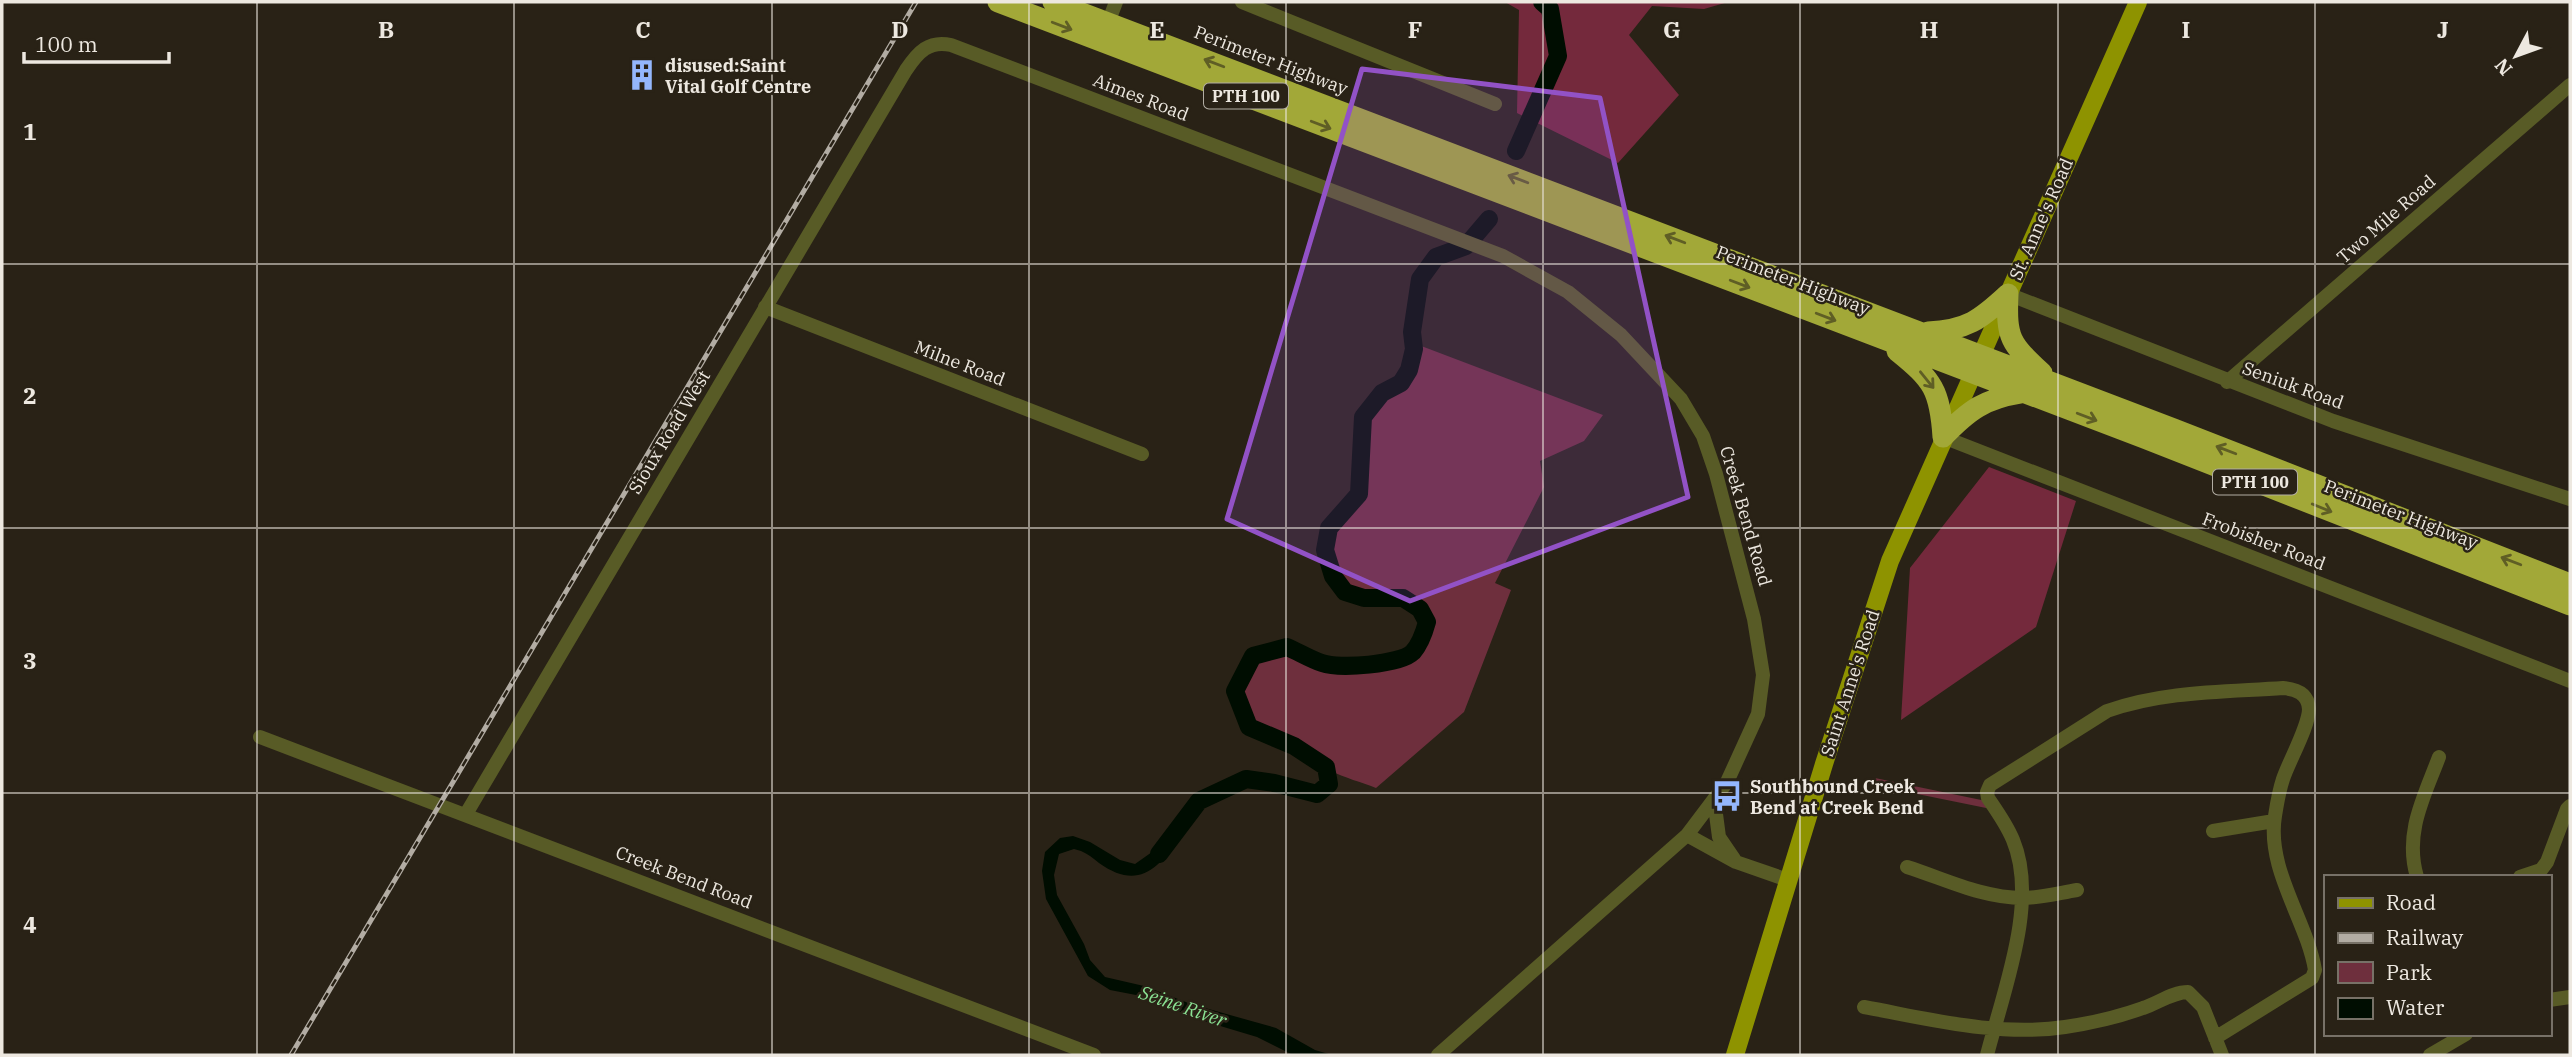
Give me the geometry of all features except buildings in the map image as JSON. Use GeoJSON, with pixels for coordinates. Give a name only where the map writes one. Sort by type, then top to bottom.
{"type":"FeatureCollection","features":[{"type":"Feature","properties":{"kind":"highway","name":"Perimeter Highway"},"geometry":{"type":"LineString","coordinates":[[998,2],[1883,339],[2051,382],[2570,584]]}},
{"type":"Feature","properties":{"kind":"highway","name":"Perimeter Highway"},"geometry":{"type":"LineString","coordinates":[[1053,2],[1922,333],[2024,392],[2570,605]]}},
{"type":"Feature","properties":{"kind":"highway"},"geometry":{"type":"LineString","coordinates":[[1922,333],[1966,326],[1981,318],[2008,294]]}},
{"type":"Feature","properties":{"kind":"highway"},"geometry":{"type":"LineString","coordinates":[[2008,294],[2007,320],[2014,345],[2051,382]]}},
{"type":"Feature","properties":{"kind":"highway"},"geometry":{"type":"LineString","coordinates":[[1883,339],[1917,368],[1935,390],[1941,404],[1943,436]]}},
{"type":"Feature","properties":{"kind":"highway"},"geometry":{"type":"LineString","coordinates":[[1943,436],[1964,416],[1982,404],[1996,397],[2024,392]]}},
{"type":"Feature","properties":{"kind":"main road","name":"St. Anne's Road"},"geometry":{"type":"LineString","coordinates":[[1943,436],[2138,2]]}},
{"type":"Feature","properties":{"kind":"main road","name":"Saint Anne's Road"},"geometry":{"type":"LineString","coordinates":[[1735,1055],[1887,570],[1943,436]]}},
{"type":"Feature","properties":{"kind":"street"},"geometry":{"type":"LineString","coordinates":[[1108,23],[1116,2]]}},
{"type":"Feature","properties":{"kind":"street"},"geometry":{"type":"LineString","coordinates":[[1242,2],[1495,104]]}},
{"type":"Feature","properties":{"kind":"street","name":"Aimes Road"},"geometry":{"type":"LineString","coordinates":[[906,70],[925,47],[941,43],[951,45],[1449,236]]}},
{"type":"Feature","properties":{"kind":"street","name":"Sioux Road West"},"geometry":{"type":"LineString","coordinates":[[466,814],[906,70]]}},
{"type":"Feature","properties":{"kind":"street","name":"Two Mile Road"},"geometry":{"type":"LineString","coordinates":[[2227,382],[2570,85]]}},
{"type":"Feature","properties":{"kind":"street","name":"Creek Bend Road"},"geometry":{"type":"LineString","coordinates":[[1438,1055],[1687,835],[1727,782],[1758,714],[1763,675],[1754,619],[1716,474],[1703,436],[1681,399],[1621,335],[1568,292],[1503,256],[1449,236]]}},
{"type":"Feature","properties":{"kind":"street","name":"Seniuk Road"},"geometry":{"type":"LineString","coordinates":[[2008,294],[2227,382],[2333,421],[2570,499]]}},
{"type":"Feature","properties":{"kind":"street","name":"Milne Road"},"geometry":{"type":"LineString","coordinates":[[765,307],[1142,454]]}},
{"type":"Feature","properties":{"kind":"street","name":"Frobisher Road"},"geometry":{"type":"LineString","coordinates":[[1943,436],[2570,681]]}},
{"type":"Feature","properties":{"kind":"street"},"geometry":{"type":"LineString","coordinates":[[1987,1055],[2018,936],[2022,898],[2019,858],[2012,839],[1988,798],[1990,785],[2107,711],[2127,704],[2150,698],[2297,689],[2309,706],[2307,718],[2283,778],[2274,821],[2278,860],[2315,970],[2312,978],[2215,1038]]}},
{"type":"Feature","properties":{"kind":"street","name":"Creek Bend Road"},"geometry":{"type":"LineString","coordinates":[[260,737],[1094,1055]]}},
{"type":"Feature","properties":{"kind":"street"},"geometry":{"type":"LineString","coordinates":[[2417,875],[2411,847],[2413,833],[2439,757]]}},
{"type":"Feature","properties":{"kind":"street"},"geometry":{"type":"LineString","coordinates":[[1714,799],[1719,836],[1736,863]]}},
{"type":"Feature","properties":{"kind":"street"},"geometry":{"type":"LineString","coordinates":[[2526,875],[2541,870],[2547,862],[2570,806]]}},
{"type":"Feature","properties":{"kind":"street"},"geometry":{"type":"LineString","coordinates":[[2213,831],[2274,821]]}},
{"type":"Feature","properties":{"kind":"street"},"geometry":{"type":"LineString","coordinates":[[1687,835],[1736,863],[1788,880]]}},
{"type":"Feature","properties":{"kind":"street"},"geometry":{"type":"LineString","coordinates":[[1907,867],[1961,887],[2022,898],[2077,890]]}},
{"type":"Feature","properties":{"kind":"street"},"geometry":{"type":"LineString","coordinates":[[1864,1007],[1972,1026],[2029,1030],[2066,1027],[2127,1013],[2181,992],[2188,992],[2203,1007],[2222,1055]]}},
{"type":"Feature","properties":{"kind":"street"},"geometry":{"type":"LineString","coordinates":[[2551,1000],[2570,996]]}},
{"type":"Feature","properties":{"kind":"street"},"geometry":{"type":"LineString","coordinates":[[2430,1055],[2463,1036]]}},
{"type":"Feature","properties":{"kind":"highlighted area"},"geometry":{"type":"Polygon","coordinates":[[[1362,69],[1600,98],[1688,497],[1410,601],[1227,519],[1362,69]]]}},
{"type":"Feature","properties":{"kind":"green space"},"geometry":{"type":"Polygon","coordinates":[[[1416,344],[1603,415],[1584,441],[1540,461],[1544,487],[1495,583],[1511,590],[1464,712],[1376,788],[1331,771],[1306,752],[1257,735],[1243,714],[1241,675],[1247,658],[1253,652],[1266,648],[1282,649],[1319,662],[1375,661],[1409,652],[1423,637],[1423,611],[1399,599],[1359,597],[1346,593],[1334,578],[1325,551],[1325,538],[1329,529],[1349,505],[1359,482],[1363,422],[1378,402],[1406,387],[1413,376],[1416,344]]]}},
{"type":"Feature","properties":{"kind":"green space"},"geometry":{"type":"Polygon","coordinates":[[[1875,778],[1991,802],[1996,810],[1873,785],[1875,778]]]}},
{"type":"Feature","properties":{"kind":"shaded area"},"geometry":{"type":"Polygon","coordinates":[[[1505,2],[1728,2],[1704,9],[1652,6],[1629,35],[1679,95],[1618,163],[1517,113],[1519,10],[1505,2]]]}},
{"type":"Feature","properties":{"kind":"shaded area"},"geometry":{"type":"Polygon","coordinates":[[[1989,467],[2076,501],[2036,627],[1901,720],[1910,568],[1989,467]]]}},
{"type":"Feature","properties":{"kind":"water"},"geometry":{"type":"Polygon","coordinates":[[[1164,834],[1177,839],[1170,851],[1153,868],[1134,876],[1112,871],[1081,851],[1074,849],[1059,854],[1054,875],[1057,895],[1090,960],[1105,977],[1144,986],[1191,1004],[1276,1028],[1315,1050],[1332,1055],[1293,1055],[1257,1037],[1207,1022],[1136,995],[1110,990],[1088,976],[1046,899],[1042,871],[1045,852],[1060,838],[1073,836],[1090,842],[1120,860],[1135,864],[1152,852],[1164,834]]]}},
{"type":"Feature","properties":{"kind":"waterway","name":"Seine River"},"geometry":{"type":"LineString","coordinates":[[1516,151],[1558,56],[1550,9],[1542,2]]}},
{"type":"Feature","properties":{"kind":"waterway","name":"Seine River"},"geometry":{"type":"LineString","coordinates":[[1159,854],[1199,801],[1246,779],[1317,794],[1329,784],[1326,767],[1294,746],[1249,727],[1235,691],[1253,656],[1287,647],[1330,665],[1369,665],[1406,656],[1413,652],[1420,642],[1427,622],[1420,609],[1403,598],[1364,598],[1345,592],[1333,576],[1325,550],[1329,528],[1359,494],[1363,417],[1382,393],[1401,383],[1409,370],[1414,349],[1412,332],[1420,279],[1436,257],[1466,246],[1489,219]]}},
{"type":"Feature","properties":{"kind":"railway"},"geometry":{"type":"LineString","coordinates":[[291,1055],[916,2]]}},
{"type":"Feature","properties":{"kind":"place","name":"disused:Saint Vital Golf Centre"},"geometry":{"type":"Point","coordinates":[642,75]}},
{"type":"Feature","properties":{"kind":"place","name":"Southbound Creek Bend at Creek Bend"},"geometry":{"type":"Point","coordinates":[1727,796]}}]}
